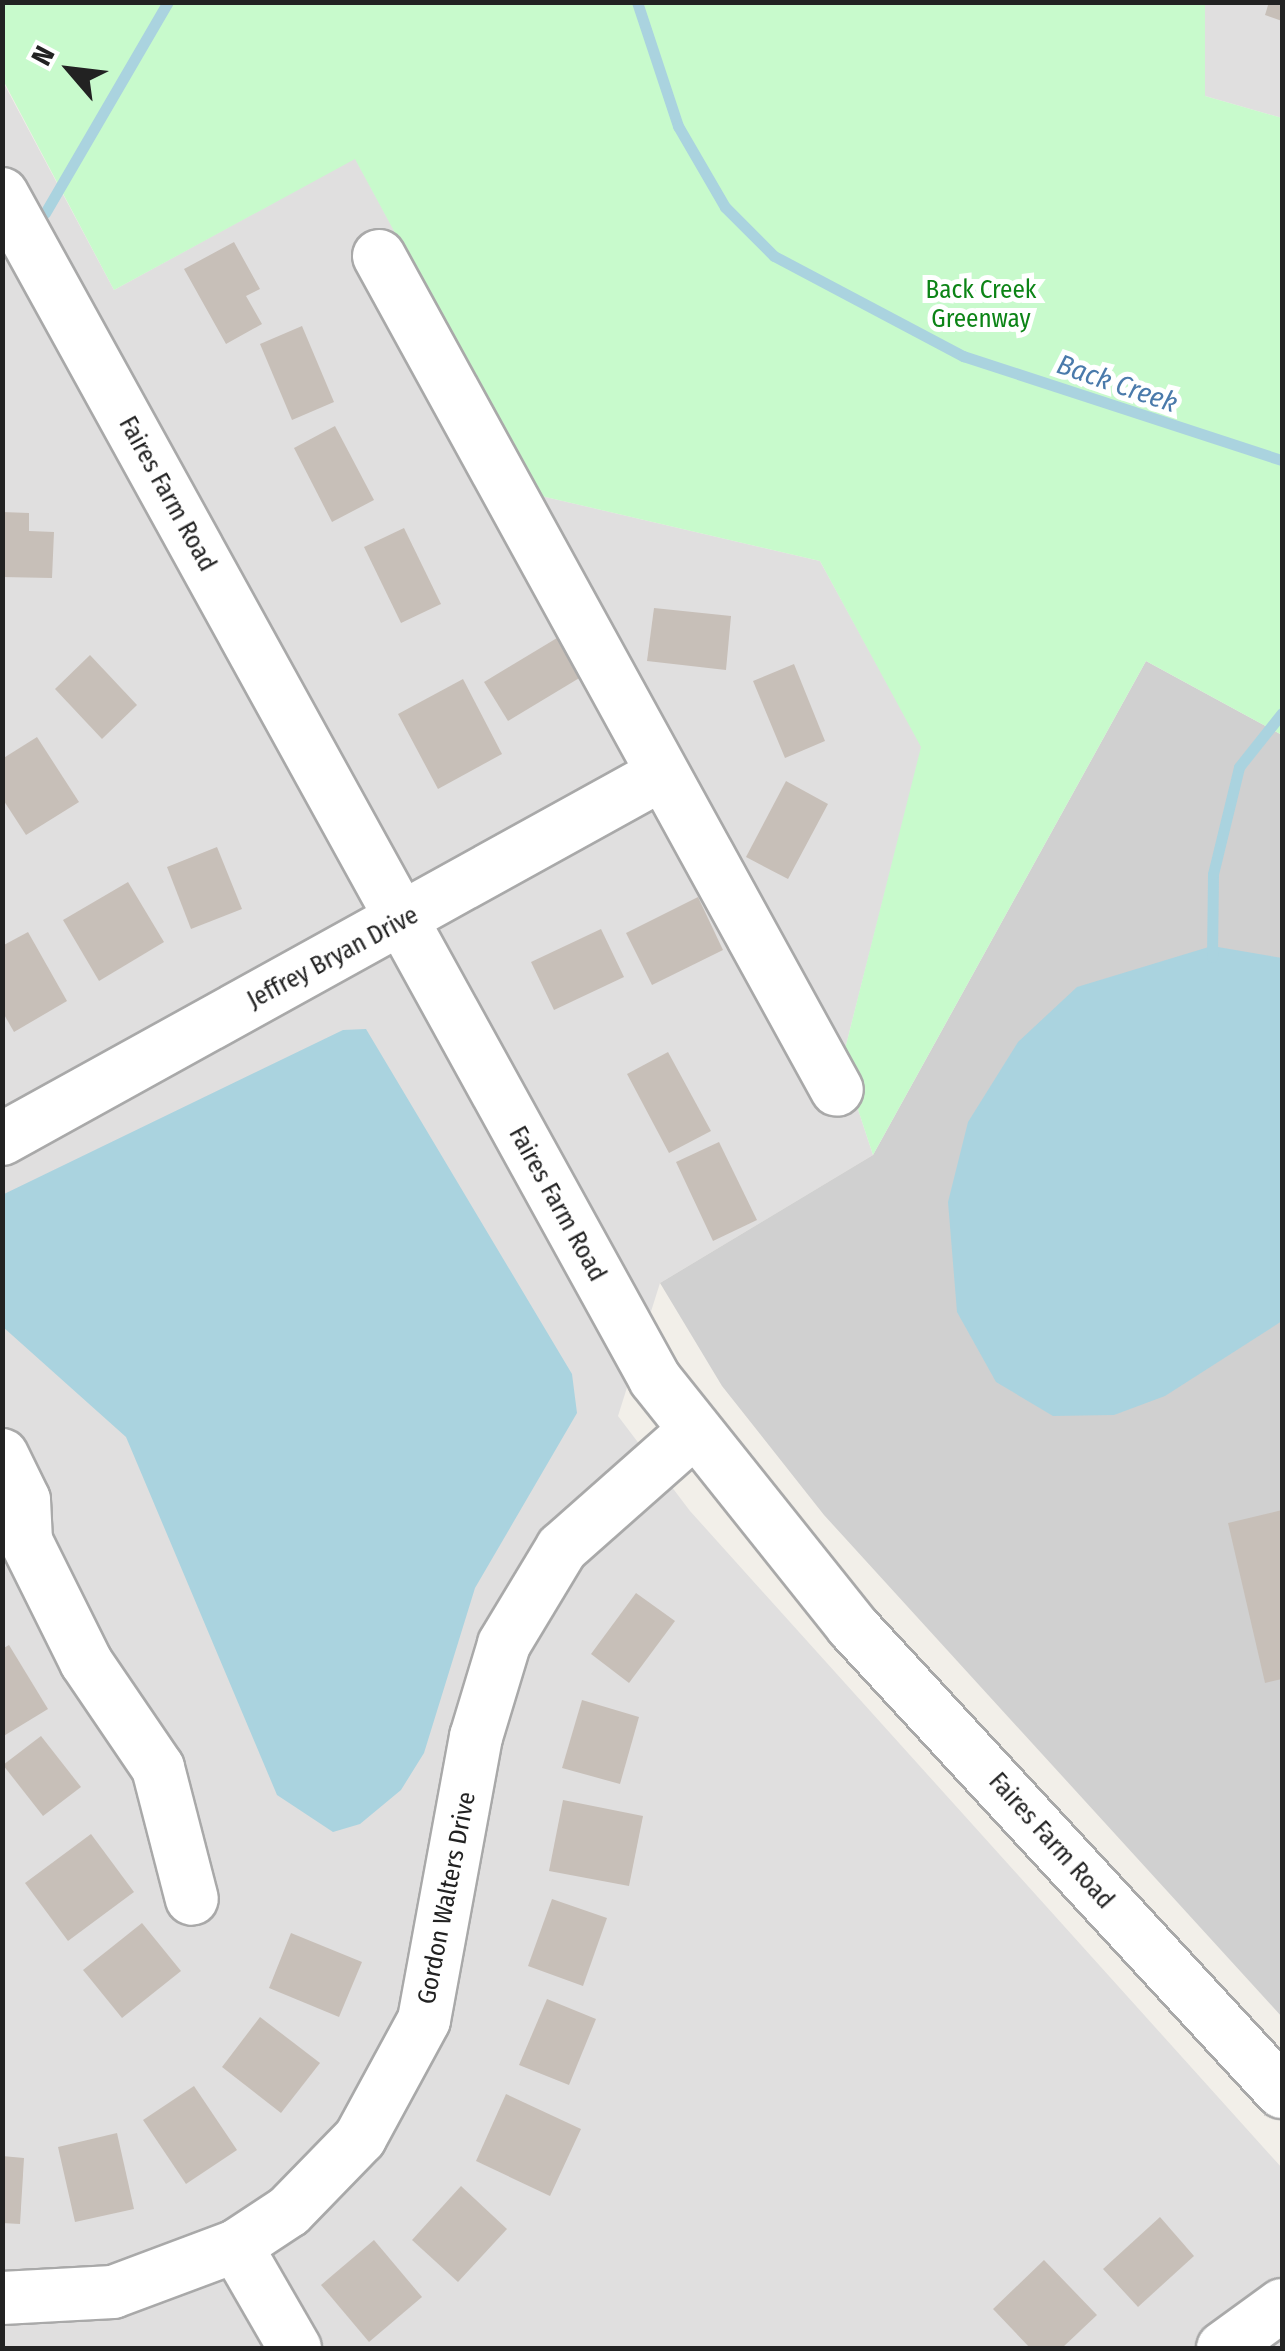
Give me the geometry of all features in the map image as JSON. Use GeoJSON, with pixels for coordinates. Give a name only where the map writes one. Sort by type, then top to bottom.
{"type":"FeatureCollection","features":[{"type":"Feature","properties":{"kind":"street","name":"Faires Farm Road"},"geometry":{"type":"LineString","coordinates":[[2,194],[627,1333],[692,1433],[852,1626],[1282,2092]]}},
{"type":"Feature","properties":{"kind":"street"},"geometry":{"type":"LineString","coordinates":[[379,256],[837,1090]]}},
{"type":"Feature","properties":{"kind":"street","name":"Jeffrey Bryan Drive"},"geometry":{"type":"LineString","coordinates":[[2,1140],[662,774]]}},
{"type":"Feature","properties":{"kind":"street","name":"Gordon Walters Drive"},"geometry":{"type":"LineString","coordinates":[[2,2298],[113,2292],[236,2246],[335,2168],[411,2051],[437,1964],[492,1674],[534,1587],[607,1500],[692,1433]]}},
{"type":"Feature","properties":{"kind":"street"},"geometry":{"type":"LineString","coordinates":[[13,1478],[26,1540],[86,1662],[158,1768],[192,1899]]}},
{"type":"Feature","properties":{"kind":"street"},"geometry":{"type":"LineString","coordinates":[[236,2246],[296,2348]]}},
{"type":"Feature","properties":{"kind":"street"},"geometry":{"type":"LineString","coordinates":[[1222,2348],[1282,2305]]}},
{"type":"Feature","properties":{"kind":"shaded area"},"geometry":{"type":"Polygon","coordinates":[[[1205,3],[1282,3],[1282,118],[1205,96],[1205,3]]]}},
{"type":"Feature","properties":{"kind":"shaded area"},"geometry":{"type":"Polygon","coordinates":[[[2,80],[114,290],[355,158],[537,495],[820,561],[922,747],[842,1061],[873,1155],[660,1283],[618,1416],[690,1511],[1282,2168],[1282,2348],[3,2348],[2,80]]]}},
{"type":"Feature","properties":{"kind":"shaded area"},"geometry":{"type":"Polygon","coordinates":[[[1146,661],[1282,735],[1282,2017],[824,1515],[722,1386],[660,1283],[873,1155],[1146,661]]]}},
{"type":"Feature","properties":{"kind":"green space","name":"Back Creek Greenway"},"geometry":{"type":"Polygon","coordinates":[[[2,3],[1205,3],[1205,96],[1282,118],[1282,735],[1146,661],[873,1155],[842,1061],[921,747],[820,561],[537,495],[355,159],[114,290],[3,80],[2,3]]]}},
{"type":"Feature","properties":{"kind":"water"},"geometry":{"type":"Polygon","coordinates":[[[1212,946],[1282,958],[1282,1321],[1165,1396],[1114,1415],[1053,1416],[996,1382],[957,1312],[948,1202],[968,1122],[1018,1042],[1077,987],[1212,946]]]}},
{"type":"Feature","properties":{"kind":"water"},"geometry":{"type":"Polygon","coordinates":[[[366,1029],[572,1374],[577,1413],[475,1588],[424,1753],[401,1790],[360,1824],[333,1832],[277,1795],[126,1437],[3,1327],[2,1195],[343,1030],[366,1029]]]}},
{"type":"Feature","properties":{"kind":"building"},"geometry":{"type":"Polygon","coordinates":[[[1269,2],[1282,2],[1282,21],[1265,15],[1269,2]]]}},
{"type":"Feature","properties":{"kind":"building"},"geometry":{"type":"Polygon","coordinates":[[[234,242],[260,289],[246,296],[262,324],[226,344],[184,269],[234,242]]]}},
{"type":"Feature","properties":{"kind":"building"},"geometry":{"type":"Polygon","coordinates":[[[302,326],[334,402],[292,420],[260,344],[302,326]]]}},
{"type":"Feature","properties":{"kind":"building"},"geometry":{"type":"Polygon","coordinates":[[[335,426],[374,500],[332,522],[294,448],[335,426]]]}},
{"type":"Feature","properties":{"kind":"building"},"geometry":{"type":"Polygon","coordinates":[[[2,512],[29,513],[29,531],[54,532],[52,578],[2,577],[2,512]]]}},
{"type":"Feature","properties":{"kind":"building"},"geometry":{"type":"Polygon","coordinates":[[[404,528],[441,604],[401,623],[364,547],[404,528]]]}},
{"type":"Feature","properties":{"kind":"building"},"geometry":{"type":"Polygon","coordinates":[[[654,608],[731,616],[726,670],[647,661],[654,608]]]}},
{"type":"Feature","properties":{"kind":"building"},"geometry":{"type":"Polygon","coordinates":[[[557,638],[581,677],[508,721],[484,682],[557,638]]]}},
{"type":"Feature","properties":{"kind":"building"},"geometry":{"type":"Polygon","coordinates":[[[90,655],[137,705],[102,739],[55,689],[90,655]]]}},
{"type":"Feature","properties":{"kind":"building"},"geometry":{"type":"Polygon","coordinates":[[[794,664],[825,741],[785,758],[753,681],[794,664]]]}},
{"type":"Feature","properties":{"kind":"building"},"geometry":{"type":"Polygon","coordinates":[[[463,679],[502,754],[438,789],[398,714],[463,679]]]}},
{"type":"Feature","properties":{"kind":"building"},"geometry":{"type":"Polygon","coordinates":[[[37,737],[79,802],[26,835],[2,798],[2,759],[37,737]]]}},
{"type":"Feature","properties":{"kind":"building"},"geometry":{"type":"Polygon","coordinates":[[[786,781],[828,804],[788,879],[746,857],[786,781]]]}},
{"type":"Feature","properties":{"kind":"building"},"geometry":{"type":"Polygon","coordinates":[[[217,847],[242,909],[191,929],[167,867],[217,847]]]}},
{"type":"Feature","properties":{"kind":"building"},"geometry":{"type":"Polygon","coordinates":[[[128,882],[164,942],[99,981],[63,920],[128,882]]]}},
{"type":"Feature","properties":{"kind":"building"},"geometry":{"type":"Polygon","coordinates":[[[698,897],[723,950],[652,985],[626,933],[698,897]]]}},
{"type":"Feature","properties":{"kind":"building"},"geometry":{"type":"Polygon","coordinates":[[[601,929],[624,977],[554,1010],[531,962],[601,929]]]}},
{"type":"Feature","properties":{"kind":"building"},"geometry":{"type":"Polygon","coordinates":[[[28,932],[67,1001],[14,1032],[2,1011],[2,946],[28,932]]]}},
{"type":"Feature","properties":{"kind":"building"},"geometry":{"type":"Polygon","coordinates":[[[668,1052],[711,1131],[669,1153],[627,1074],[668,1052]]]}},
{"type":"Feature","properties":{"kind":"building"},"geometry":{"type":"Polygon","coordinates":[[[719,1142],[757,1220],[713,1241],[676,1162],[719,1142]]]}},
{"type":"Feature","properties":{"kind":"building"},"geometry":{"type":"Polygon","coordinates":[[[1282,1510],[1282,1679],[1265,1683],[1228,1523],[1282,1510]]]}},
{"type":"Feature","properties":{"kind":"building"},"geometry":{"type":"Polygon","coordinates":[[[636,1593],[675,1621],[629,1683],[591,1654],[636,1593]]]}},
{"type":"Feature","properties":{"kind":"building"},"geometry":{"type":"Polygon","coordinates":[[[9,1645],[48,1709],[2,1737],[2,1649],[9,1645]]]}},
{"type":"Feature","properties":{"kind":"building"},"geometry":{"type":"Polygon","coordinates":[[[582,1700],[639,1717],[620,1784],[562,1768],[582,1700]]]}},
{"type":"Feature","properties":{"kind":"building"},"geometry":{"type":"Polygon","coordinates":[[[41,1736],[81,1787],[43,1816],[3,1765],[41,1736]]]}},
{"type":"Feature","properties":{"kind":"building"},"geometry":{"type":"Polygon","coordinates":[[[563,1800],[643,1816],[629,1886],[549,1871],[563,1800]]]}},
{"type":"Feature","properties":{"kind":"building"},"geometry":{"type":"Polygon","coordinates":[[[91,1834],[134,1892],[68,1941],[25,1883],[91,1834]]]}},
{"type":"Feature","properties":{"kind":"building"},"geometry":{"type":"Polygon","coordinates":[[[552,1899],[607,1918],[583,1986],[528,1966],[552,1899]]]}},
{"type":"Feature","properties":{"kind":"building"},"geometry":{"type":"Polygon","coordinates":[[[142,1923],[181,1971],[122,2018],[83,1970],[142,1923]]]}},
{"type":"Feature","properties":{"kind":"building"},"geometry":{"type":"Polygon","coordinates":[[[291,1933],[362,1962],[339,2017],[269,1988],[291,1933]]]}},
{"type":"Feature","properties":{"kind":"building"},"geometry":{"type":"Polygon","coordinates":[[[547,1999],[596,2019],[569,2085],[519,2065],[547,1999]]]}},
{"type":"Feature","properties":{"kind":"building"},"geometry":{"type":"Polygon","coordinates":[[[260,2017],[320,2063],[281,2113],[222,2067],[260,2017]]]}},
{"type":"Feature","properties":{"kind":"building"},"geometry":{"type":"Polygon","coordinates":[[[194,2086],[237,2150],[186,2184],[143,2120],[194,2086]]]}},
{"type":"Feature","properties":{"kind":"building"},"geometry":{"type":"Polygon","coordinates":[[[506,2094],[581,2129],[550,2196],[476,2161],[506,2094]]]}},
{"type":"Feature","properties":{"kind":"building"},"geometry":{"type":"Polygon","coordinates":[[[117,2133],[134,2209],[75,2222],[58,2147],[117,2133]]]}},
{"type":"Feature","properties":{"kind":"building"},"geometry":{"type":"Polygon","coordinates":[[[2,2156],[24,2158],[20,2224],[2,2223],[2,2156]]]}},
{"type":"Feature","properties":{"kind":"building"},"geometry":{"type":"Polygon","coordinates":[[[461,2186],[507,2229],[458,2282],[412,2240],[461,2186]]]}},
{"type":"Feature","properties":{"kind":"building"},"geometry":{"type":"Polygon","coordinates":[[[1160,2217],[1194,2256],[1138,2307],[1103,2269],[1160,2217]]]}},
{"type":"Feature","properties":{"kind":"building"},"geometry":{"type":"Polygon","coordinates":[[[374,2240],[422,2297],[369,2342],[321,2285],[374,2240]]]}},
{"type":"Feature","properties":{"kind":"building"},"geometry":{"type":"Polygon","coordinates":[[[1044,2260],[1097,2315],[1062,2348],[1030,2348],[993,2309],[1044,2260]]]}},
{"type":"Feature","properties":{"kind":"waterway"},"geometry":{"type":"LineString","coordinates":[[45,213],[168,2]]}},
{"type":"Feature","properties":{"kind":"waterway","name":"Back Creek"},"geometry":{"type":"LineString","coordinates":[[637,2],[678,126],[725,207],[774,256],[963,356],[1282,460]]}},
{"type":"Feature","properties":{"kind":"waterway"},"geometry":{"type":"LineString","coordinates":[[1212,957],[1213,874],[1239,767],[1282,713]]}}]}
